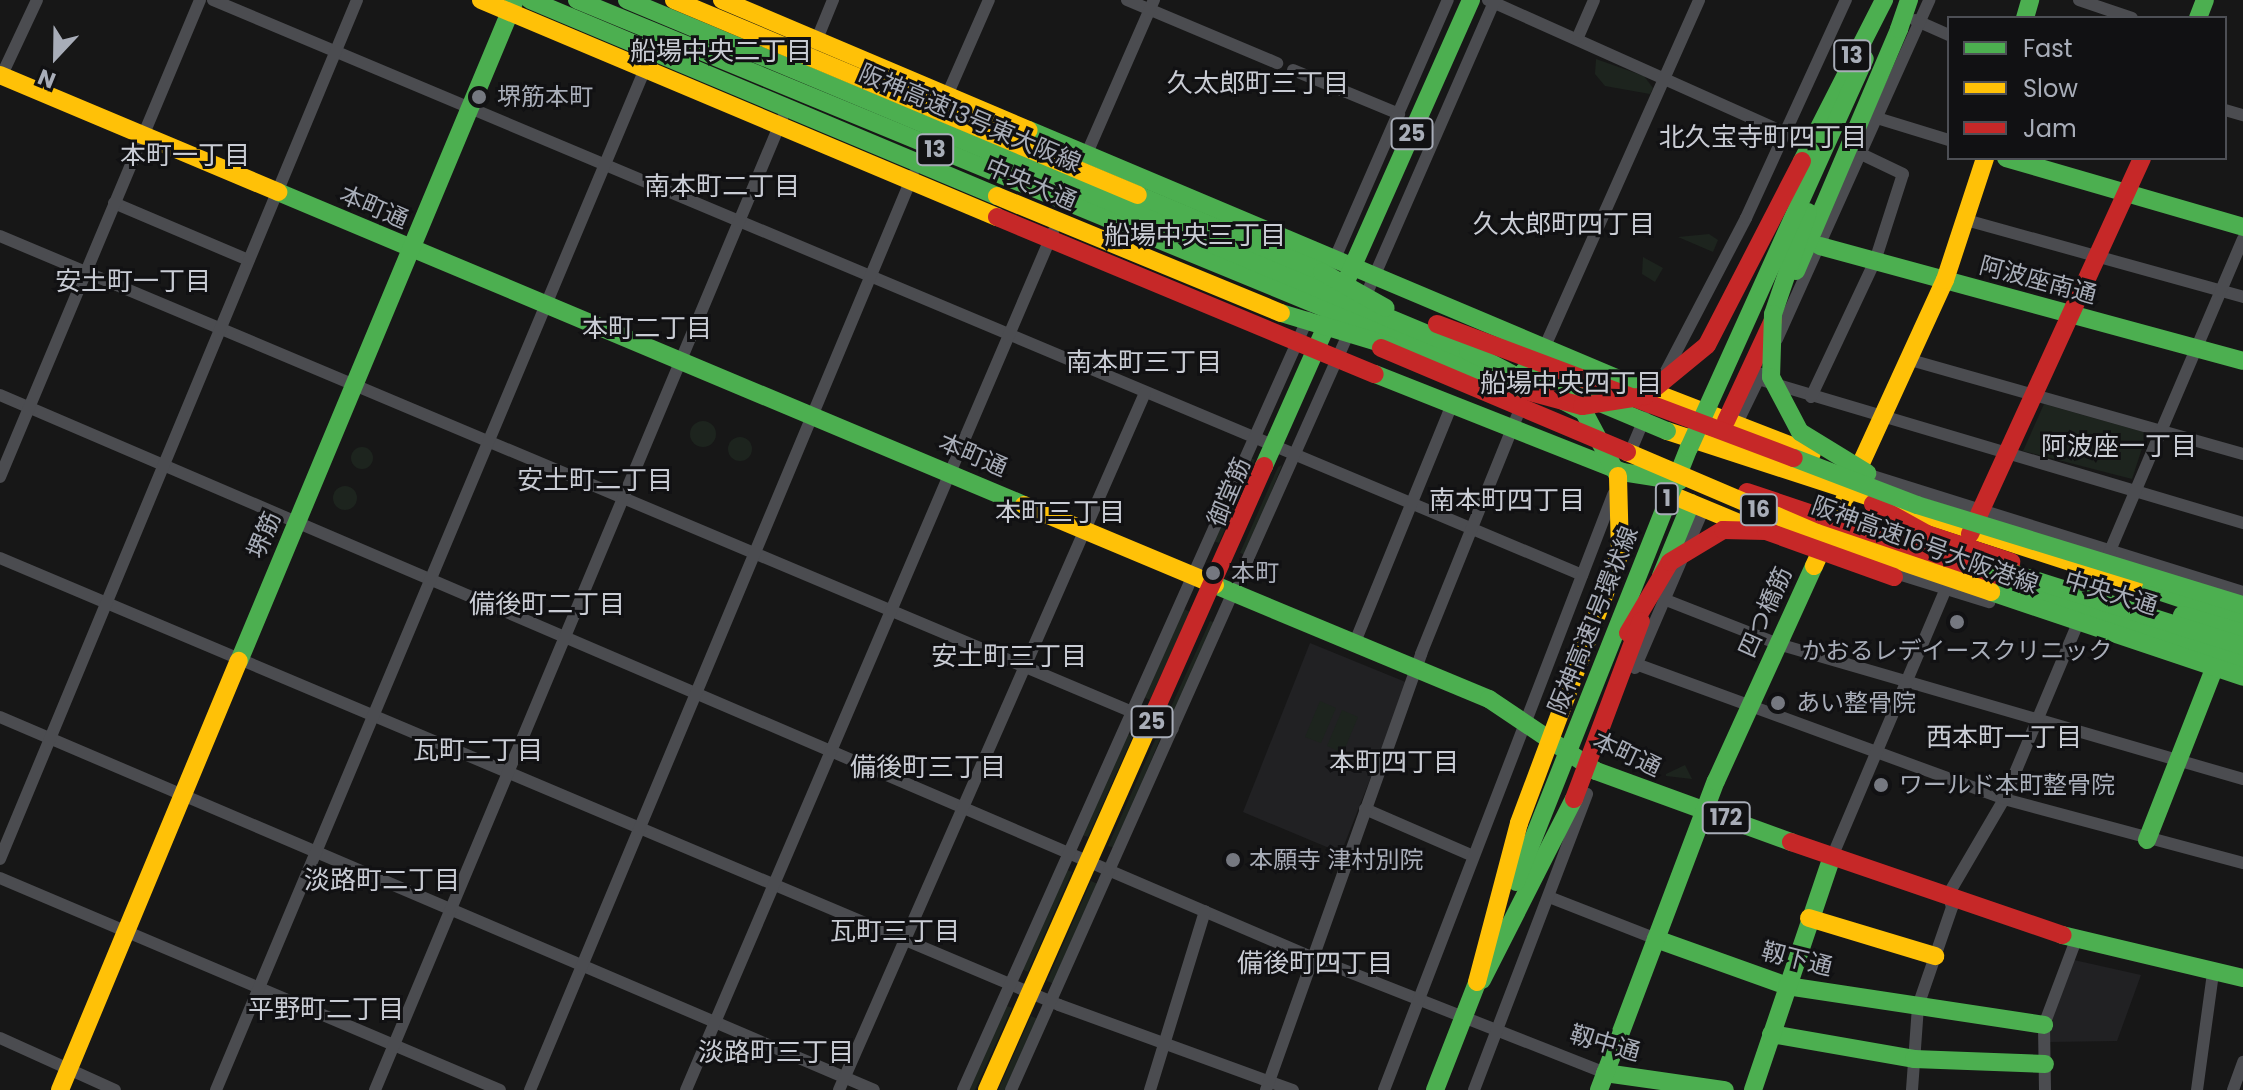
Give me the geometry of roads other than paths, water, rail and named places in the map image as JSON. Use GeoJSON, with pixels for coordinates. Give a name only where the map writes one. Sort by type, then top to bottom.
{"type":"FeatureCollection","features":[{"type":"Feature","properties":{"kind":"main road","name":"中央大通"},"geometry":{"type":"LineString","coordinates":[[481,0],[513,6],[645,69],[1051,239],[1184,302],[1339,355],[1622,472],[1740,490]]}},
{"type":"Feature","properties":{"kind":"main road","name":"中央大通"},"geometry":{"type":"LineString","coordinates":[[530,0],[1269,310],[1409,351],[1830,525],[2243,659]]}},
{"type":"Feature","properties":{"kind":"main road","name":"阪神高速13号東大阪線"},"geometry":{"type":"LineString","coordinates":[[577,0],[1292,300]]}},
{"type":"Feature","properties":{"kind":"main road","name":"阪神高速13号東大阪線"},"geometry":{"type":"LineString","coordinates":[[627,0],[1295,280]]}},
{"type":"Feature","properties":{"kind":"main road","name":"中央大通"},"geometry":{"type":"LineString","coordinates":[[674,0],[1322,272],[1416,325],[1667,431],[1873,504],[2242,615]]}},
{"type":"Feature","properties":{"kind":"main road"},"geometry":{"type":"LineString","coordinates":[[722,0],[1087,152],[1225,204],[1335,258]]}},
{"type":"Feature","properties":{"kind":"main road","name":"御堂筋"},"geometry":{"type":"LineString","coordinates":[[987,1090],[1215,585],[1471,0]]}},
{"type":"Feature","properties":{"kind":"main road","name":"13"},"geometry":{"type":"LineString","coordinates":[[1292,300],[1542,399],[1601,406],[1645,396],[1693,361],[1720,323],[1820,113],[1884,0]]}},
{"type":"Feature","properties":{"kind":"main road","name":"阪神高速1号環状線"},"geometry":{"type":"LineString","coordinates":[[1435,1090],[1472,1016],[1477,982],[1683,461],[1892,0]]}},
{"type":"Feature","properties":{"kind":"main road"},"geometry":{"type":"LineString","coordinates":[[1731,423],[1739,394],[1834,190],[1909,0]]}},
{"type":"Feature","properties":{"kind":"main road","name":"堺筋"},"geometry":{"type":"LineString","coordinates":[[60,1090],[513,6]]}},
{"type":"Feature","properties":{"kind":"main road","name":"本町通"},"geometry":{"type":"LineString","coordinates":[[0,77],[1355,642],[1525,721],[1596,771],[1832,857],[2076,940],[2243,978]]}},
{"type":"Feature","properties":{"kind":"main road","name":"16"},"geometry":{"type":"LineString","coordinates":[[1838,118],[1770,330],[1771,377],[1790,418],[1843,463],[2112,560]]}},
{"type":"Feature","properties":{"kind":"main road","name":"四つ橋筋"},"geometry":{"type":"LineString","coordinates":[[1602,1081],[1704,811],[1830,525],[1945,280],[1984,160]]}},
{"type":"Feature","properties":{"kind":"main road"},"geometry":{"type":"LineString","coordinates":[[2012,160],[2243,227]]}},
{"type":"Feature","properties":{"kind":"main road"},"geometry":{"type":"LineString","coordinates":[[1970,534],[2141,160]]}},
{"type":"Feature","properties":{"kind":"main road","name":"阿波座南通"},"geometry":{"type":"LineString","coordinates":[[1820,246],[2243,361]]}},
{"type":"Feature","properties":{"kind":"main road","name":"中央大通"},"geometry":{"type":"LineString","coordinates":[[1335,258],[1354,268],[1370,286],[1544,347],[1655,393],[1751,459]]}},
{"type":"Feature","properties":{"kind":"main road","name":"阪神高速16号大阪港線"},"geometry":{"type":"LineString","coordinates":[[1295,280],[1474,337],[1890,495],[2112,560],[2242,615]]}},
{"type":"Feature","properties":{"kind":"main road","name":"1"},"geometry":{"type":"LineString","coordinates":[[1295,280],[1555,391],[1584,412],[1618,467],[1624,520],[1616,569],[1519,823],[1477,982]]}},
{"type":"Feature","properties":{"kind":"main road","name":"阪神高速16号大阪港線"},"geometry":{"type":"LineString","coordinates":[[1292,300],[1441,378],[1698,485],[2103,634],[2243,677]]}},
{"type":"Feature","properties":{"kind":"main road"},"geometry":{"type":"LineString","coordinates":[[1655,393],[1856,471]]}},
{"type":"Feature","properties":{"kind":"main road"},"geometry":{"type":"LineString","coordinates":[[1622,472],[1817,554]]}},
{"type":"Feature","properties":{"kind":"main road"},"geometry":{"type":"LineString","coordinates":[[1873,504],[1985,559],[2243,646]]}},
{"type":"Feature","properties":{"kind":"main road"},"geometry":{"type":"LineString","coordinates":[[1472,1016],[1574,799],[1698,506]]}},
{"type":"Feature","properties":{"kind":"main road"},"geometry":{"type":"LineString","coordinates":[[1558,774],[1661,572],[1694,541],[1723,530],[1766,531],[1917,585],[2103,634]]}},
{"type":"Feature","properties":{"kind":"main road"},"geometry":{"type":"LineString","coordinates":[[1922,557],[1985,559],[2242,615]]}},
{"type":"Feature","properties":{"kind":"main road"},"geometry":{"type":"LineString","coordinates":[[2147,840],[2212,674]]}},
{"type":"Feature","properties":{"kind":"main road"},"geometry":{"type":"LineString","coordinates":[[1753,1090],[1832,857]]}},
{"type":"Feature","properties":{"kind":"main road"},"geometry":{"type":"LineString","coordinates":[[1809,918],[1935,956]]}},
{"type":"Feature","properties":{"kind":"main road","name":"靱下通"},"geometry":{"type":"LineString","coordinates":[[1656,939],[1787,986],[2044,1025]]}},
{"type":"Feature","properties":{"kind":"main road"},"geometry":{"type":"LineString","coordinates":[[1771,1034],[1914,1059],[2045,1064]]}},
{"type":"Feature","properties":{"kind":"main road","name":"靱中通"},"geometry":{"type":"LineString","coordinates":[[1602,1081],[1725,1090]]}},
{"type":"Feature","properties":{"kind":"street"},"geometry":{"type":"LineString","coordinates":[[0,77],[37,0]]}},
{"type":"Feature","properties":{"kind":"street"},"geometry":{"type":"LineString","coordinates":[[0,477],[200,0]]}},
{"type":"Feature","properties":{"kind":"street"},"geometry":{"type":"LineString","coordinates":[[213,0],[469,111],[1582,575]]}},
{"type":"Feature","properties":{"kind":"street"},"geometry":{"type":"LineString","coordinates":[[0,859],[275,191],[357,0]]}},
{"type":"Feature","properties":{"kind":"street"},"geometry":{"type":"LineString","coordinates":[[216,1090],[674,0]]}},
{"type":"Feature","properties":{"kind":"street"},"geometry":{"type":"LineString","coordinates":[[375,1090],[506,770],[833,0]]}},
{"type":"Feature","properties":{"kind":"street"},"geometry":{"type":"LineString","coordinates":[[530,1090],[585,964],[693,692],[814,416],[910,181],[989,0]]}},
{"type":"Feature","properties":{"kind":"street"},"geometry":{"type":"LineString","coordinates":[[1127,0],[1152,5],[1277,63]]}},
{"type":"Feature","properties":{"kind":"street"},"geometry":{"type":"LineString","coordinates":[[963,1090],[1448,0]]}},
{"type":"Feature","properties":{"kind":"street"},"geometry":{"type":"LineString","coordinates":[[1578,37],[1594,0]]}},
{"type":"Feature","properties":{"kind":"street"},"geometry":{"type":"LineString","coordinates":[[1269,1085],[1311,957],[1471,529],[1544,347],[1699,0]]}},
{"type":"Feature","properties":{"kind":"street"},"geometry":{"type":"LineString","coordinates":[[1384,1090],[1655,393],[1786,133],[1846,0]]}},
{"type":"Feature","properties":{"kind":"street"},"geometry":{"type":"LineString","coordinates":[[1867,0],[1947,34]]}},
{"type":"Feature","properties":{"kind":"street"},"geometry":{"type":"LineString","coordinates":[[1731,423],[1758,379],[1929,0]]}},
{"type":"Feature","properties":{"kind":"street"},"geometry":{"type":"LineString","coordinates":[[2079,0],[2126,16]]}},
{"type":"Feature","properties":{"kind":"street"},"geometry":{"type":"LineString","coordinates":[[1011,1090],[1235,593],[1492,1],[1666,74],[1786,133]]}},
{"type":"Feature","properties":{"kind":"street"},"geometry":{"type":"LineString","coordinates":[[686,1090],[1152,5]]}},
{"type":"Feature","properties":{"kind":"street"},"geometry":{"type":"LineString","coordinates":[[1293,70],[1399,114]]}},
{"type":"Feature","properties":{"kind":"street"},"geometry":{"type":"LineString","coordinates":[[1877,118],[1947,139]]}},
{"type":"Feature","properties":{"kind":"street"},"geometry":{"type":"LineString","coordinates":[[1811,397],[1875,261],[1903,174],[1861,154]]}},
{"type":"Feature","properties":{"kind":"street"},"geometry":{"type":"LineString","coordinates":[[114,203],[248,260]]}},
{"type":"Feature","properties":{"kind":"street"},"geometry":{"type":"LineString","coordinates":[[1184,302],[1225,204]]}},
{"type":"Feature","properties":{"kind":"street"},"geometry":{"type":"LineString","coordinates":[[1966,220],[2243,297]]}},
{"type":"Feature","properties":{"kind":"street"},"geometry":{"type":"LineString","coordinates":[[0,236],[622,497],[756,549],[1173,729]]}},
{"type":"Feature","properties":{"kind":"street"},"geometry":{"type":"LineString","coordinates":[[2112,560],[2135,492],[2243,239]]}},
{"type":"Feature","properties":{"kind":"street"},"geometry":{"type":"LineString","coordinates":[[1326,277],[1347,337]]}},
{"type":"Feature","properties":{"kind":"street"},"geometry":{"type":"LineString","coordinates":[[1306,321],[1370,286]]}},
{"type":"Feature","properties":{"kind":"street"},"geometry":{"type":"LineString","coordinates":[[1907,359],[2243,454]]}},
{"type":"Feature","properties":{"kind":"street"},"geometry":{"type":"LineString","coordinates":[[1758,379],[2243,523]]}},
{"type":"Feature","properties":{"kind":"street"},"geometry":{"type":"LineString","coordinates":[[842,1084],[1088,531],[1145,393]]}},
{"type":"Feature","properties":{"kind":"street","name":"靱中通"},"geometry":{"type":"LineString","coordinates":[[0,395],[1311,957],[1421,1000],[1472,1016],[1602,1081]]}},
{"type":"Feature","properties":{"kind":"street"},"geometry":{"type":"LineString","coordinates":[[1355,642],[1453,402]]}},
{"type":"Feature","properties":{"kind":"street"},"geometry":{"type":"LineString","coordinates":[[1856,471],[1981,509],[2112,560],[2243,592]]}},
{"type":"Feature","properties":{"kind":"street"},"geometry":{"type":"LineString","coordinates":[[1817,554],[1946,589],[2243,684]]}},
{"type":"Feature","properties":{"kind":"street"},"geometry":{"type":"LineString","coordinates":[[0,558],[638,828],[775,882],[1051,1002],[1162,1047],[1269,1085],[1293,1090]]}},
{"type":"Feature","properties":{"kind":"street"},"geometry":{"type":"LineString","coordinates":[[1832,857],[1946,589]]}},
{"type":"Feature","properties":{"kind":"street"},"geometry":{"type":"LineString","coordinates":[[1474,1090],[1660,597],[1778,644],[2243,779]]}},
{"type":"Feature","properties":{"kind":"street"},"geometry":{"type":"LineString","coordinates":[[1912,1090],[1918,1006],[1952,907],[1948,895],[2004,799],[2075,630]]}},
{"type":"Feature","properties":{"kind":"street"},"geometry":{"type":"LineString","coordinates":[[1636,664],[1748,709],[2004,799],[2147,840],[2243,863]]}},
{"type":"Feature","properties":{"kind":"street"},"geometry":{"type":"LineString","coordinates":[[0,717],[585,964],[715,1021],[842,1084],[874,1090]]}},
{"type":"Feature","properties":{"kind":"street"},"geometry":{"type":"LineString","coordinates":[[1365,809],[1473,856]]}},
{"type":"Feature","properties":{"kind":"street"},"geometry":{"type":"LineString","coordinates":[[0,878],[500,1090]]}},
{"type":"Feature","properties":{"kind":"street","name":"靱下通"},"geometry":{"type":"LineString","coordinates":[[1549,897],[1656,939]]}},
{"type":"Feature","properties":{"kind":"street"},"geometry":{"type":"LineString","coordinates":[[1150,1090],[1205,911]]}},
{"type":"Feature","properties":{"kind":"street"},"geometry":{"type":"LineString","coordinates":[[2045,1090],[2044,1025],[2076,940]]}},
{"type":"Feature","properties":{"kind":"street"},"geometry":{"type":"LineString","coordinates":[[2197,1090],[2213,973]]}},
{"type":"Feature","properties":{"kind":"street"},"geometry":{"type":"LineString","coordinates":[[0,1038],[115,1090]]}},
{"type":"Feature","properties":{"kind":"street"},"geometry":{"type":"LineString","coordinates":[[2233,1090],[2243,1062]]}},
{"type":"Feature","properties":{"kind":"place","name":"堺筋本町"},"geometry":{"type":"Point","coordinates":[479,97]}},
{"type":"Feature","properties":{"kind":"place","name":"本町"},"geometry":{"type":"Point","coordinates":[1213,573]}},
{"type":"Feature","properties":{"kind":"place","name":"かおるレデイースクリニック"},"geometry":{"type":"Point","coordinates":[1957,622]}},
{"type":"Feature","properties":{"kind":"place","name":"あい整骨院"},"geometry":{"type":"Point","coordinates":[1778,703]}},
{"type":"Feature","properties":{"kind":"place","name":"ワールド本町整骨院"},"geometry":{"type":"Point","coordinates":[1881,785]}},
{"type":"Feature","properties":{"kind":"place","name":"本願寺 津村別院"},"geometry":{"type":"Point","coordinates":[1233,860]}},
{"type":"Feature","properties":{"kind":"district","name":"船場中央二丁目"},"geometry":{"type":"Point","coordinates":[721,52]}},
{"type":"Feature","properties":{"kind":"district","name":"久太郎町三丁目"},"geometry":{"type":"Point","coordinates":[1258,84]}},
{"type":"Feature","properties":{"kind":"district","name":"北久宝寺町四丁目"},"geometry":{"type":"Point","coordinates":[1763,138]}},
{"type":"Feature","properties":{"kind":"district","name":"本町一丁目"},"geometry":{"type":"Point","coordinates":[185,156]}},
{"type":"Feature","properties":{"kind":"district","name":"南本町二丁目"},"geometry":{"type":"Point","coordinates":[722,187]}},
{"type":"Feature","properties":{"kind":"district","name":"久太郎町四丁目"},"geometry":{"type":"Point","coordinates":[1564,225]}},
{"type":"Feature","properties":{"kind":"district","name":"船場中央三丁目"},"geometry":{"type":"Point","coordinates":[1195,236]}},
{"type":"Feature","properties":{"kind":"district","name":"安土町一丁目"},"geometry":{"type":"Point","coordinates":[133,282]}},
{"type":"Feature","properties":{"kind":"district","name":"本町二丁目"},"geometry":{"type":"Point","coordinates":[647,329]}},
{"type":"Feature","properties":{"kind":"district","name":"南本町三丁目"},"geometry":{"type":"Point","coordinates":[1144,363]}},
{"type":"Feature","properties":{"kind":"district","name":"船場中央四丁目"},"geometry":{"type":"Point","coordinates":[1571,384]}},
{"type":"Feature","properties":{"kind":"district","name":"阿波座一丁目"},"geometry":{"type":"Point","coordinates":[2119,447]}},
{"type":"Feature","properties":{"kind":"district","name":"安土町二丁目"},"geometry":{"type":"Point","coordinates":[595,481]}},
{"type":"Feature","properties":{"kind":"district","name":"南本町四丁目"},"geometry":{"type":"Point","coordinates":[1507,501]}},
{"type":"Feature","properties":{"kind":"district","name":"本町三丁目"},"geometry":{"type":"Point","coordinates":[1060,513]}},
{"type":"Feature","properties":{"kind":"district","name":"備後町二丁目"},"geometry":{"type":"Point","coordinates":[547,605]}},
{"type":"Feature","properties":{"kind":"district","name":"安土町三丁目"},"geometry":{"type":"Point","coordinates":[1009,657]}},
{"type":"Feature","properties":{"kind":"district","name":"西本町一丁目"},"geometry":{"type":"Point","coordinates":[2004,738]}},
{"type":"Feature","properties":{"kind":"district","name":"瓦町二丁目"},"geometry":{"type":"Point","coordinates":[478,751]}},
{"type":"Feature","properties":{"kind":"district","name":"本町四丁目"},"geometry":{"type":"Point","coordinates":[1394,763]}},
{"type":"Feature","properties":{"kind":"district","name":"備後町三丁目"},"geometry":{"type":"Point","coordinates":[928,768]}},
{"type":"Feature","properties":{"kind":"district","name":"淡路町二丁目"},"geometry":{"type":"Point","coordinates":[382,881]}},
{"type":"Feature","properties":{"kind":"district","name":"瓦町三丁目"},"geometry":{"type":"Point","coordinates":[895,932]}},
{"type":"Feature","properties":{"kind":"district","name":"備後町四丁目"},"geometry":{"type":"Point","coordinates":[1315,964]}},
{"type":"Feature","properties":{"kind":"district","name":"平野町二丁目"},"geometry":{"type":"Point","coordinates":[326,1010]}},
{"type":"Feature","properties":{"kind":"district","name":"淡路町三丁目"},"geometry":{"type":"Point","coordinates":[776,1053]}}]}
